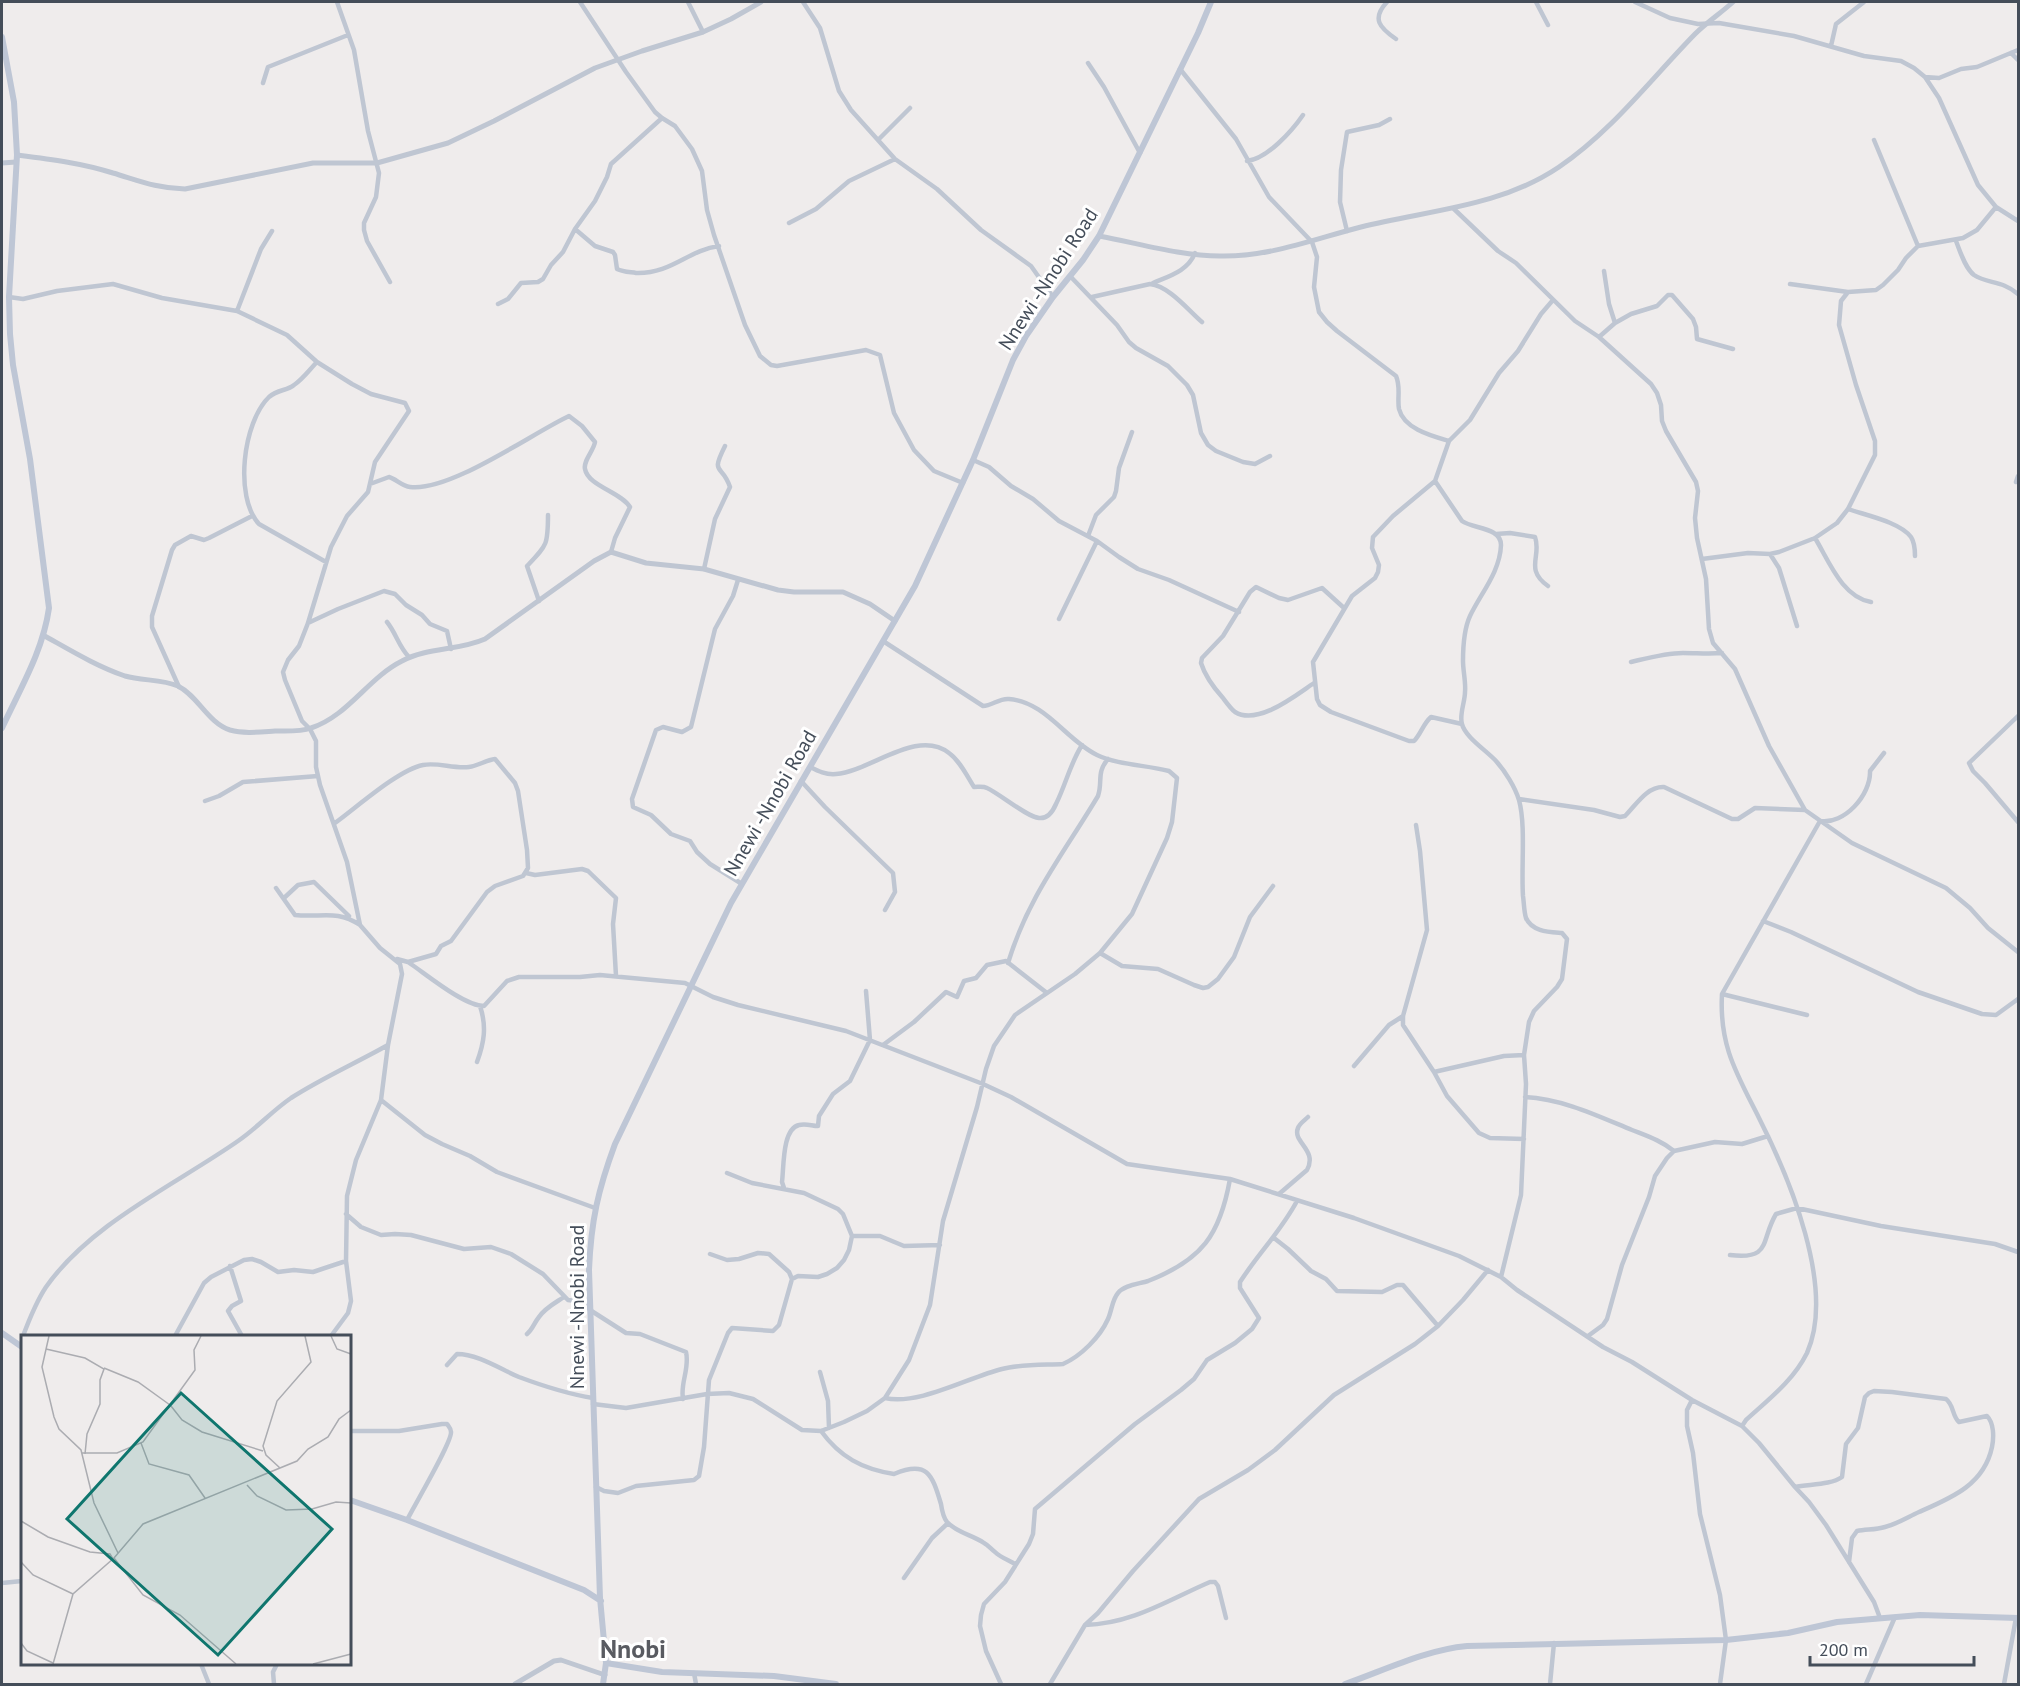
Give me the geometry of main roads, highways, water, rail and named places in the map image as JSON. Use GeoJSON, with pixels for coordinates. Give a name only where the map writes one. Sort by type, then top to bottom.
{"type":"FeatureCollection","features":[{"type":"Feature","properties":{"kind":"main road","name":"Nnewi -Nnobi Road"},"geometry":{"type":"LineString","coordinates":[[603,1684],[606,1664],[596,1487],[590,1250],[595,1208],[604,1174],[615,1144],[690,986],[742,884],[915,586],[973,460],[1013,360],[1026,336],[1053,297],[1099,236],[1210,2]]}},
{"type":"Feature","properties":{"kind":"main road"},"geometry":{"type":"LineString","coordinates":[[2,37],[14,102],[17,155],[9,297],[13,365],[30,459],[34,506],[49,608],[39,650],[2,724]]}},
{"type":"Feature","properties":{"kind":"main road"},"geometry":{"type":"LineString","coordinates":[[2,1333],[21,1346]]}},
{"type":"Feature","properties":{"kind":"main road"},"geometry":{"type":"LineString","coordinates":[[351,1500],[584,1590],[601,1601]]}},
{"type":"Feature","properties":{"kind":"main road"},"geometry":{"type":"LineString","coordinates":[[584,1590],[600,1584]]}},
{"type":"Feature","properties":{"kind":"main road"},"geometry":{"type":"LineString","coordinates":[[1345,1684],[1449,1648],[1554,1643],[1726,1640],[1788,1633],[1838,1622],[1920,1615],[2017,1618]]}},
{"type":"Feature","properties":{"kind":"main road"},"geometry":{"type":"LineString","coordinates":[[606,1664],[662,1671],[774,1676],[836,1684]]}},
{"type":"Feature","properties":{"kind":"district","name":"Nnobi"},"geometry":{"type":"Point","coordinates":[633,1649]}}]}
